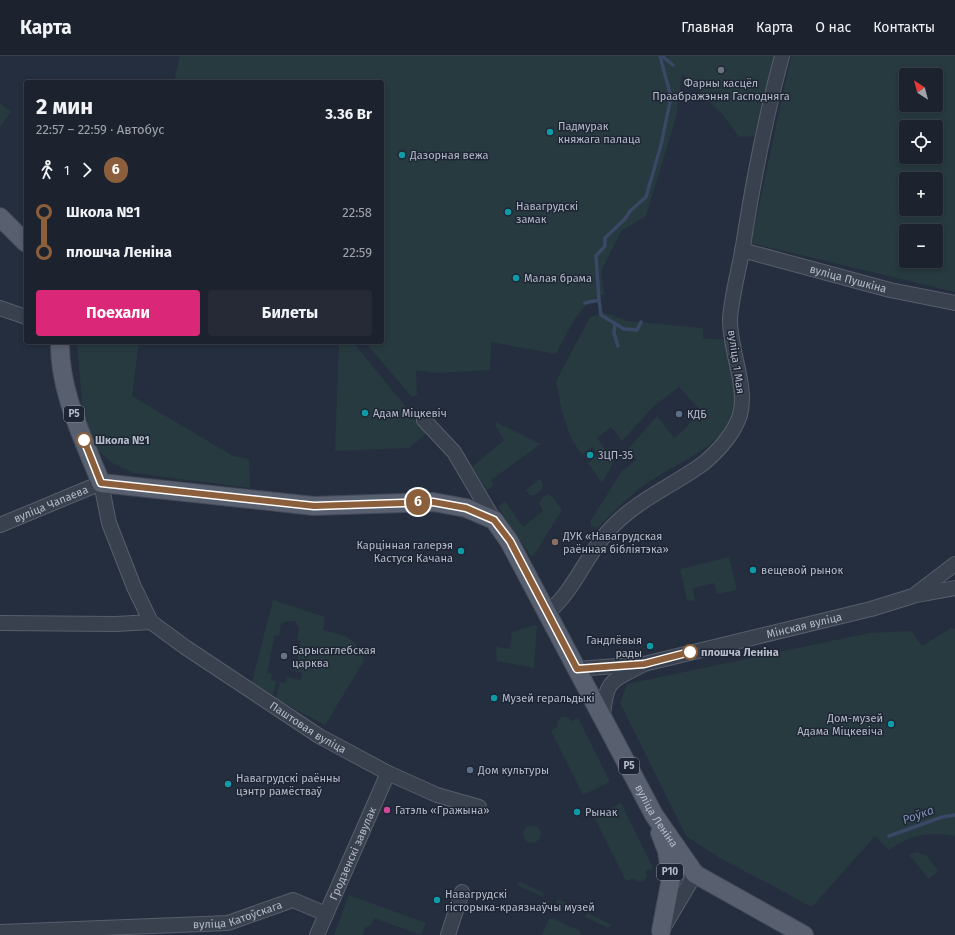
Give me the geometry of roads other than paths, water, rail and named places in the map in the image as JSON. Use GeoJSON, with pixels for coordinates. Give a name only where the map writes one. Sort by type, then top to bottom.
{"type":"FeatureCollection","features":[{"type":"Feature","properties":{"kind":"main road"},"geometry":{"type":"LineString","coordinates":[[0,217],[24,241]]}},
{"type":"Feature","properties":{"kind":"main road","name":"Р5"},"geometry":{"type":"LineString","coordinates":[[60,344],[63,381],[79,428],[101,483],[314,506],[433,502],[466,508],[494,520],[510,541],[577,669]]}},
{"type":"Feature","properties":{"kind":"main road","name":"вуліца Леніна"},"geometry":{"type":"LineString","coordinates":[[577,669],[654,815],[684,858]]}},
{"type":"Feature","properties":{"kind":"main road","name":"Р10"},"geometry":{"type":"LineString","coordinates":[[654,815],[667,851],[671,878],[661,934]]}},
{"type":"Feature","properties":{"kind":"main road","name":"Р10"},"geometry":{"type":"LineString","coordinates":[[684,858],[693,878],[712,883],[804,935]]}},
{"type":"Feature","properties":{"kind":"street","name":"вуліца 1 Мая"},"geometry":{"type":"LineString","coordinates":[[547,613],[558,605],[596,544],[629,511],[704,463],[715,454],[732,432],[740,414],[742,399],[730,318],[757,161],[766,117],[782,56]]}},
{"type":"Feature","properties":{"kind":"street","name":"вуліца Пушкіна"},"geometry":{"type":"LineString","coordinates":[[742,250],[890,290],[955,303]]}},
{"type":"Feature","properties":{"kind":"street"},"geometry":{"type":"LineString","coordinates":[[0,308],[24,316]]}},
{"type":"Feature","properties":{"kind":"street"},"geometry":{"type":"LineString","coordinates":[[424,420],[454,452],[494,520]]}},
{"type":"Feature","properties":{"kind":"street","name":"вуліца Чапаева"},"geometry":{"type":"LineString","coordinates":[[0,525],[101,483]]}},
{"type":"Feature","properties":{"kind":"street","name":"Паштовая вуліца"},"geometry":{"type":"LineString","coordinates":[[101,483],[109,523],[134,587],[151,622],[185,647],[319,736],[388,773],[437,795],[479,808]]}},
{"type":"Feature","properties":{"kind":"street","name":"Мінская вуліца"},"geometry":{"type":"LineString","coordinates":[[577,669],[644,664],[871,609],[912,596],[955,564]]}},
{"type":"Feature","properties":{"kind":"street"},"geometry":{"type":"LineString","coordinates":[[912,596],[955,588]]}},
{"type":"Feature","properties":{"kind":"street"},"geometry":{"type":"LineString","coordinates":[[0,623],[116,624],[151,622]]}},
{"type":"Feature","properties":{"kind":"street","name":"Мінская вуліца"},"geometry":{"type":"LineString","coordinates":[[603,717],[607,687],[614,680],[644,664]]}},
{"type":"Feature","properties":{"kind":"street","name":"Гродзенскі завулак"},"geometry":{"type":"LineString","coordinates":[[317,935],[388,773]]}},
{"type":"Feature","properties":{"kind":"street","name":"Р10"},"geometry":{"type":"LineString","coordinates":[[661,934],[693,878]]}},
{"type":"Feature","properties":{"kind":"street"},"geometry":{"type":"LineString","coordinates":[[448,935],[462,892]]}},
{"type":"Feature","properties":{"kind":"street","name":"вуліца Катоўскага"},"geometry":{"type":"LineString","coordinates":[[0,932],[228,923],[293,900],[326,914]]}},
{"type":"Feature","properties":{"kind":"waterway"},"geometry":{"type":"LineString","coordinates":[[585,303],[599,300],[596,256],[605,246],[605,238],[625,219],[630,211],[646,197],[661,145],[671,97],[660,56]]}},
{"type":"Feature","properties":{"kind":"waterway"},"geometry":{"type":"LineString","coordinates":[[662,56],[673,65]]}},
{"type":"Feature","properties":{"kind":"waterway"},"geometry":{"type":"LineString","coordinates":[[599,300],[601,315],[624,329],[637,330],[641,322]]}},
{"type":"Feature","properties":{"kind":"waterway"},"geometry":{"type":"LineString","coordinates":[[615,323],[614,333],[618,346]]}},
{"type":"Feature","properties":{"kind":"waterway","name":"Роўка"},"geometry":{"type":"LineString","coordinates":[[889,836],[942,817],[955,815]]}},
{"type":"Feature","properties":{"kind":"place","name":"Фарны касцёл Праабражэння Гасподняга"},"geometry":{"type":"Point","coordinates":[721,70]}},
{"type":"Feature","properties":{"kind":"place","name":"Падмурак княжага палаца"},"geometry":{"type":"Point","coordinates":[550,132]}},
{"type":"Feature","properties":{"kind":"place","name":"Дазорная вежа"},"geometry":{"type":"Point","coordinates":[402,155]}},
{"type":"Feature","properties":{"kind":"place","name":"Навагрудскі замак"},"geometry":{"type":"Point","coordinates":[508,212]}},
{"type":"Feature","properties":{"kind":"place","name":"Малая брама"},"geometry":{"type":"Point","coordinates":[516,278]}},
{"type":"Feature","properties":{"kind":"place","name":"Адам Міцкевіч"},"geometry":{"type":"Point","coordinates":[365,413]}},
{"type":"Feature","properties":{"kind":"place","name":"КДБ"},"geometry":{"type":"Point","coordinates":[679,414]}},
{"type":"Feature","properties":{"kind":"place","name":"Школа №1"},"geometry":{"type":"Point","coordinates":[84,440]}},
{"type":"Feature","properties":{"kind":"place","name":"3ЦП-35"},"geometry":{"type":"Point","coordinates":[590,455]}},
{"type":"Feature","properties":{"kind":"place","name":"ДУК «Навагрудская раённая бібліятэка»"},"geometry":{"type":"Point","coordinates":[555,542]}},
{"type":"Feature","properties":{"kind":"place","name":"Карцінная галерэя Кастуся Качана"},"geometry":{"type":"Point","coordinates":[461,551]}},
{"type":"Feature","properties":{"kind":"place","name":"вещевой рынок"},"geometry":{"type":"Point","coordinates":[753,570]}},
{"type":"Feature","properties":{"kind":"place","name":"Гандлёвыя рады"},"geometry":{"type":"Point","coordinates":[650,646]}},
{"type":"Feature","properties":{"kind":"place","name":"плошча Леніна"},"geometry":{"type":"Point","coordinates":[690,652]}},
{"type":"Feature","properties":{"kind":"place","name":"Барысаглебская царква"},"geometry":{"type":"Point","coordinates":[284,656]}},
{"type":"Feature","properties":{"kind":"place","name":"Музей геральдыкі"},"geometry":{"type":"Point","coordinates":[494,698]}},
{"type":"Feature","properties":{"kind":"place","name":"Дом-музей Адама Міцкевіча"},"geometry":{"type":"Point","coordinates":[891,724]}},
{"type":"Feature","properties":{"kind":"place","name":"Дом культуры"},"geometry":{"type":"Point","coordinates":[470,770]}},
{"type":"Feature","properties":{"kind":"place","name":"Навагрудскі раённы цэнтр рамёстваў"},"geometry":{"type":"Point","coordinates":[228,784]}},
{"type":"Feature","properties":{"kind":"place","name":"Гатэль «Гражына»"},"geometry":{"type":"Point","coordinates":[387,810]}},
{"type":"Feature","properties":{"kind":"place","name":"Рынак"},"geometry":{"type":"Point","coordinates":[577,812]}},
{"type":"Feature","properties":{"kind":"place","name":"Навагрудскі гісторыка-краязнаўчы музей"},"geometry":{"type":"Point","coordinates":[437,900]}}]}
